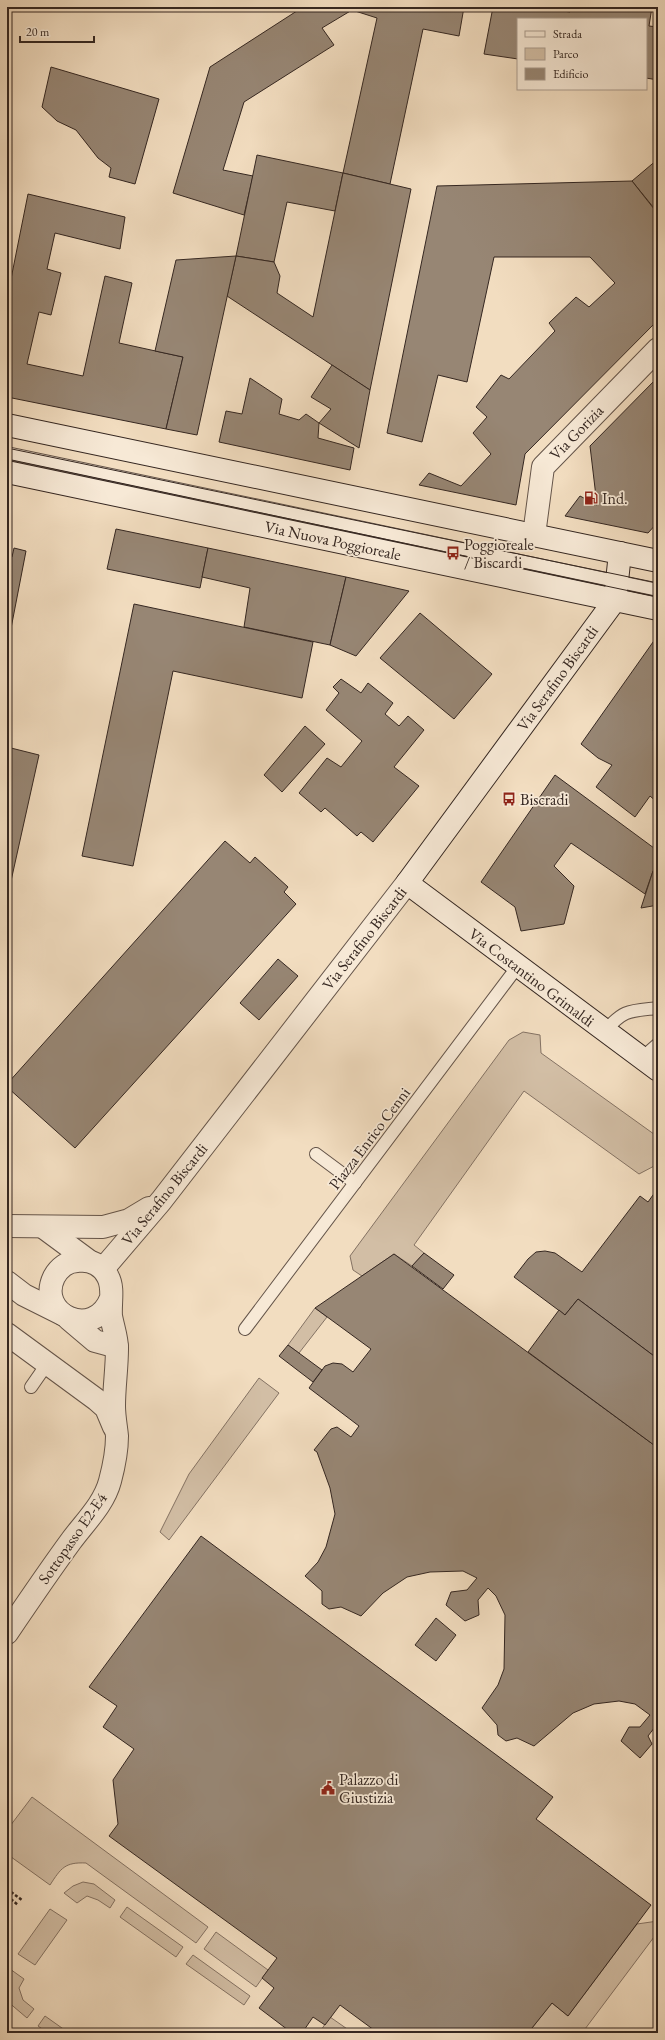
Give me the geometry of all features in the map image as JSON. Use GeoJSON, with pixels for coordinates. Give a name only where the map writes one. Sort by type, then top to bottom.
{"type":"FeatureCollection","features":[{"type":"Feature","properties":{"kind":"main road","name":"Via Gorizia"},"geometry":{"type":"LineString","coordinates":[[534,535],[543,466],[658,349]]}},
{"type":"Feature","properties":{"kind":"main road"},"geometry":{"type":"LineString","coordinates":[[7,425],[658,561]]}},
{"type":"Feature","properties":{"kind":"main road","name":"Via Nuova Poggioreale"},"geometry":{"type":"LineString","coordinates":[[7,472],[616,591],[658,609]]}},
{"type":"Feature","properties":{"kind":"main road"},"geometry":{"type":"LineString","coordinates":[[616,591],[620,553]]}},
{"type":"Feature","properties":{"kind":"main road","name":"Via Serafino Biscardi"},"geometry":{"type":"LineString","coordinates":[[96,1265],[160,1201],[406,883],[616,591]]}},
{"type":"Feature","properties":{"kind":"main road","name":"Via Costantino Grimaldi"},"geometry":{"type":"LineString","coordinates":[[406,883],[605,1031],[654,1051]]}},
{"type":"Feature","properties":{"kind":"main road"},"geometry":{"type":"LineString","coordinates":[[7,1226],[102,1227],[128,1220],[160,1201]]}},
{"type":"Feature","properties":{"kind":"main road"},"geometry":{"type":"LineString","coordinates":[[7,1282],[24,1295],[78,1321],[95,1318],[102,1313],[111,1298],[112,1287],[109,1277],[96,1265],[43,1227]]}},
{"type":"Feature","properties":{"kind":"main road"},"geometry":{"type":"LineString","coordinates":[[96,1265],[78,1261],[69,1263],[60,1269],[54,1277],[51,1286],[52,1297],[55,1306],[95,1341],[117,1347]]}},
{"type":"Feature","properties":{"kind":"main road","name":"Sottopasso E2-E4"},"geometry":{"type":"LineString","coordinates":[[7,1632],[71,1541],[101,1502],[110,1483],[116,1457],[117,1436],[114,1406],[117,1347],[111,1316],[111,1298]]}},
{"type":"Feature","properties":{"kind":"main road"},"geometry":{"type":"LineString","coordinates":[[7,1334],[106,1408],[117,1436]]}},
{"type":"Feature","properties":{"kind":"lane"},"geometry":{"type":"LineString","coordinates":[[7,453],[616,591],[658,590]]}},
{"type":"Feature","properties":{"kind":"lane","name":"Piazza Enrico Cenni"},"geometry":{"type":"LineString","coordinates":[[245,1329],[518,966]]}},
{"type":"Feature","properties":{"kind":"lane"},"geometry":{"type":"LineString","coordinates":[[605,1031],[618,1016],[630,1010],[658,1008]]}},
{"type":"Feature","properties":{"kind":"lane"},"geometry":{"type":"LineString","coordinates":[[630,1010],[649,1014],[658,1018]]}},
{"type":"Feature","properties":{"kind":"lane"},"geometry":{"type":"LineString","coordinates":[[316,1154],[355,1183]]}},
{"type":"Feature","properties":{"kind":"lane"},"geometry":{"type":"LineString","coordinates":[[31,1387],[47,1364]]}},
{"type":"Feature","properties":{"kind":"path"},"geometry":{"type":"LineString","coordinates":[[7,1889],[22,1900]]}},
{"type":"Feature","properties":{"kind":"path"},"geometry":{"type":"LineString","coordinates":[[7,1896],[18,1905]]}},
{"type":"Feature","properties":{"kind":"green space"},"geometry":{"type":"Polygon","coordinates":[[[523,1032],[540,1035],[541,1053],[658,1137],[658,1164],[639,1174],[524,1091],[414,1245],[424,1253],[412,1266],[394,1254],[362,1276],[353,1270],[350,1256],[509,1040],[523,1032]]]}},
{"type":"Feature","properties":{"kind":"green space"},"geometry":{"type":"Polygon","coordinates":[[[315,1308],[327,1317],[299,1353],[288,1345],[315,1308]]]}},
{"type":"Feature","properties":{"kind":"green space"},"geometry":{"type":"Polygon","coordinates":[[[259,1378],[279,1393],[169,1540],[160,1532],[189,1474],[259,1378]]]}},
{"type":"Feature","properties":{"kind":"green space"},"geometry":{"type":"Polygon","coordinates":[[[32,1797],[208,1927],[196,1943],[86,1863],[73,1864],[64,1867],[57,1874],[50,1885],[7,1854],[7,1830],[32,1797]]]}},
{"type":"Feature","properties":{"kind":"green space"},"geometry":{"type":"Polygon","coordinates":[[[83,1882],[94,1884],[115,1900],[110,1908],[98,1900],[87,1896],[77,1903],[64,1893],[73,1886],[83,1882]]]}},
{"type":"Feature","properties":{"kind":"green space"},"geometry":{"type":"Polygon","coordinates":[[[127,1907],[183,1947],[176,1957],[120,1917],[127,1907]]]}},
{"type":"Feature","properties":{"kind":"green space"},"geometry":{"type":"Polygon","coordinates":[[[50,1909],[67,1920],[35,1965],[18,1954],[50,1909]]]}},
{"type":"Feature","properties":{"kind":"green space"},"geometry":{"type":"Polygon","coordinates":[[[658,1921],[657,1933],[582,2033],[528,2033],[552,2003],[568,2016],[637,1924],[658,1921]]]}},
{"type":"Feature","properties":{"kind":"green space"},"geometry":{"type":"Polygon","coordinates":[[[216,1932],[268,1970],[256,1987],[204,1949],[216,1932]]]}},
{"type":"Feature","properties":{"kind":"green space"},"geometry":{"type":"Polygon","coordinates":[[[193,1955],[250,1996],[244,2005],[186,1964],[193,1955]]]}},
{"type":"Feature","properties":{"kind":"green space"},"geometry":{"type":"Polygon","coordinates":[[[10,1969],[24,1979],[19,1988],[23,2000],[34,2009],[27,2018],[7,2001],[7,1973],[10,1969]]]}},
{"type":"Feature","properties":{"kind":"green space"},"geometry":{"type":"Polygon","coordinates":[[[45,2016],[69,2033],[48,2033],[38,2026],[45,2016]]]}},
{"type":"Feature","properties":{"kind":"green space"},"geometry":{"type":"Polygon","coordinates":[[[330,2017],[353,2033],[319,2033],[330,2017]]]}},
{"type":"Feature","properties":{"kind":"building"},"geometry":{"type":"Polygon","coordinates":[[[303,7],[464,7],[459,36],[423,29],[390,184],[343,173],[377,18],[352,10],[322,28],[334,45],[244,102],[223,170],[253,176],[244,215],[173,193],[210,67],[303,7]]]}},
{"type":"Feature","properties":{"kind":"building"},"geometry":{"type":"Polygon","coordinates":[[[493,7],[534,7],[570,12],[571,7],[604,7],[627,10],[628,7],[652,7],[649,26],[658,27],[658,80],[647,78],[647,18],[517,18],[517,59],[484,54],[493,7]]]}},
{"type":"Feature","properties":{"kind":"building"},"geometry":{"type":"Polygon","coordinates":[[[51,67],[159,99],[135,184],[109,177],[111,168],[98,158],[76,130],[57,121],[42,107],[51,67]]]}},
{"type":"Feature","properties":{"kind":"building"},"geometry":{"type":"Polygon","coordinates":[[[257,155],[343,173],[335,211],[287,202],[274,262],[236,256],[257,155]]]}},
{"type":"Feature","properties":{"kind":"building"},"geometry":{"type":"Polygon","coordinates":[[[658,159],[658,213],[632,181],[658,159]]]}},
{"type":"Feature","properties":{"kind":"building"},"geometry":{"type":"Polygon","coordinates":[[[343,173],[411,189],[370,390],[227,296],[236,256],[274,262],[280,276],[277,293],[313,317],[343,173]]]}},
{"type":"Feature","properties":{"kind":"building"},"geometry":{"type":"Polygon","coordinates":[[[632,181],[658,214],[658,320],[525,454],[516,505],[419,485],[429,473],[461,486],[491,454],[473,433],[487,417],[476,407],[501,375],[509,379],[555,331],[549,323],[576,297],[589,307],[615,283],[590,257],[494,257],[467,382],[438,375],[422,442],[387,433],[437,186],[632,181]]]}},
{"type":"Feature","properties":{"kind":"building"},"geometry":{"type":"Polygon","coordinates":[[[28,194],[125,217],[120,249],[55,233],[47,269],[61,273],[51,315],[39,312],[27,364],[83,376],[105,276],[132,283],[119,343],[183,357],[166,429],[7,397],[7,299],[28,194]]]}},
{"type":"Feature","properties":{"kind":"building"},"geometry":{"type":"Polygon","coordinates":[[[236,256],[197,435],[166,429],[183,357],[155,351],[176,260],[236,256]]]}},
{"type":"Feature","properties":{"kind":"building"},"geometry":{"type":"Polygon","coordinates":[[[332,365],[370,390],[359,448],[319,423],[331,409],[311,397],[332,365]]]}},
{"type":"Feature","properties":{"kind":"building"},"geometry":{"type":"Polygon","coordinates":[[[658,377],[658,522],[648,533],[565,516],[580,496],[597,505],[590,446],[658,377]]]}},
{"type":"Feature","properties":{"kind":"building"},"geometry":{"type":"Polygon","coordinates":[[[250,378],[282,399],[279,414],[299,420],[306,414],[319,423],[318,438],[354,448],[350,470],[219,442],[226,411],[242,414],[250,378]]]}},
{"type":"Feature","properties":{"kind":"building"},"geometry":{"type":"Polygon","coordinates":[[[116,529],[208,548],[200,588],[107,569],[116,529]]]}},
{"type":"Feature","properties":{"kind":"building"},"geometry":{"type":"Polygon","coordinates":[[[14,548],[26,551],[7,649],[7,556],[12,557],[14,548]]]}},
{"type":"Feature","properties":{"kind":"building"},"geometry":{"type":"Polygon","coordinates":[[[208,548],[346,577],[330,645],[244,627],[250,588],[202,577],[208,548]]]}},
{"type":"Feature","properties":{"kind":"building"},"geometry":{"type":"Polygon","coordinates":[[[346,577],[409,591],[356,656],[330,645],[346,577]]]}},
{"type":"Feature","properties":{"kind":"building"},"geometry":{"type":"Polygon","coordinates":[[[134,604],[313,642],[302,698],[173,671],[133,866],[82,856],[134,604]]]}},
{"type":"Feature","properties":{"kind":"building"},"geometry":{"type":"Polygon","coordinates":[[[420,613],[492,674],[454,719],[380,658],[420,613]]]}},
{"type":"Feature","properties":{"kind":"building"},"geometry":{"type":"Polygon","coordinates":[[[658,635],[658,724],[653,731],[658,734],[658,803],[650,796],[635,817],[596,787],[612,765],[598,758],[581,744],[658,635]]]}},
{"type":"Feature","properties":{"kind":"building"},"geometry":{"type":"Polygon","coordinates":[[[341,679],[361,693],[368,683],[393,703],[385,714],[399,726],[408,716],[424,730],[394,767],[419,786],[373,842],[361,832],[357,836],[325,808],[321,812],[299,793],[327,758],[341,767],[362,741],[326,710],[339,693],[333,687],[341,679]]]}},
{"type":"Feature","properties":{"kind":"building"},"geometry":{"type":"Polygon","coordinates":[[[305,726],[325,744],[282,792],[264,775],[305,726]]]}},
{"type":"Feature","properties":{"kind":"building"},"geometry":{"type":"Polygon","coordinates":[[[7,747],[39,755],[7,899],[7,747]]]}},
{"type":"Feature","properties":{"kind":"building"},"geometry":{"type":"Polygon","coordinates":[[[555,775],[658,851],[658,864],[653,871],[645,894],[571,843],[554,866],[574,886],[564,924],[521,931],[515,907],[481,882],[555,775]]]}},
{"type":"Feature","properties":{"kind":"building"},"geometry":{"type":"Polygon","coordinates":[[[225,841],[250,863],[255,857],[288,887],[284,892],[296,904],[75,1148],[7,1087],[7,1084],[225,841]]]}},
{"type":"Feature","properties":{"kind":"building"},"geometry":{"type":"Polygon","coordinates":[[[653,871],[658,871],[658,905],[641,908],[653,871]]]}},
{"type":"Feature","properties":{"kind":"building"},"geometry":{"type":"Polygon","coordinates":[[[278,959],[298,976],[259,1020],[240,1003],[278,959]]]}},
{"type":"Feature","properties":{"kind":"building"},"geometry":{"type":"Polygon","coordinates":[[[658,1188],[658,1359],[578,1299],[565,1315],[514,1277],[528,1259],[536,1252],[545,1251],[555,1253],[582,1272],[640,1196],[648,1202],[658,1188]]]}},
{"type":"Feature","properties":{"kind":"building"},"geometry":{"type":"Polygon","coordinates":[[[424,1253],[454,1275],[443,1289],[412,1266],[424,1253]]]}},
{"type":"Feature","properties":{"kind":"building"},"geometry":{"type":"Polygon","coordinates":[[[394,1254],[658,1448],[658,1723],[648,1736],[652,1744],[640,1758],[621,1741],[629,1727],[640,1727],[650,1715],[635,1704],[619,1701],[594,1704],[573,1713],[534,1746],[517,1738],[506,1741],[498,1735],[497,1725],[482,1708],[498,1685],[504,1669],[505,1615],[496,1596],[488,1588],[478,1600],[479,1615],[465,1621],[446,1605],[451,1592],[467,1590],[477,1578],[463,1571],[430,1572],[407,1577],[383,1593],[361,1616],[341,1607],[329,1609],[322,1604],[322,1591],[305,1576],[318,1562],[326,1547],[335,1514],[330,1488],[317,1452],[314,1450],[331,1429],[337,1427],[351,1437],[359,1426],[309,1388],[325,1366],[333,1363],[342,1364],[353,1372],[371,1349],[315,1308],[394,1254]]]}},
{"type":"Feature","properties":{"kind":"building"},"geometry":{"type":"Polygon","coordinates":[[[578,1299],[658,1359],[658,1448],[528,1352],[559,1310],[565,1315],[578,1299]]]}},
{"type":"Feature","properties":{"kind":"building"},"geometry":{"type":"Polygon","coordinates":[[[288,1345],[322,1370],[313,1382],[279,1356],[288,1345]]]}},
{"type":"Feature","properties":{"kind":"building","name":"Palazzo di Giustizia"},"geometry":{"type":"Polygon","coordinates":[[[201,1536],[553,1797],[536,1819],[651,1905],[568,2016],[552,2003],[528,2033],[378,2033],[340,2005],[325,2025],[313,2017],[302,2033],[292,2033],[259,2008],[274,1988],[262,1978],[277,1958],[109,1836],[118,1824],[113,1780],[134,1749],[103,1727],[117,1706],[89,1687],[201,1536]]]}},
{"type":"Feature","properties":{"kind":"building"},"geometry":{"type":"Polygon","coordinates":[[[436,1618],[456,1635],[436,1661],[415,1645],[436,1618]]]}},
{"type":"Feature","properties":{"kind":"tram line"},"geometry":{"type":"LineString","coordinates":[[7,448],[658,583]]}},
{"type":"Feature","properties":{"kind":"tram line"},"geometry":{"type":"LineString","coordinates":[[7,459],[658,597]]}},
{"type":"Feature","properties":{"kind":"place","name":"Ind."},"geometry":{"type":"Point","coordinates":[591,498]}},
{"type":"Feature","properties":{"kind":"place","name":"Poggioreale / Biscardi"},"geometry":{"type":"Point","coordinates":[453,553]}},
{"type":"Feature","properties":{"kind":"place","name":"Biscradi"},"geometry":{"type":"Point","coordinates":[509,799]}},
{"type":"Feature","properties":{"kind":"place","name":"Palazzo di Giustizia"},"geometry":{"type":"Point","coordinates":[328,1788]}}]}
